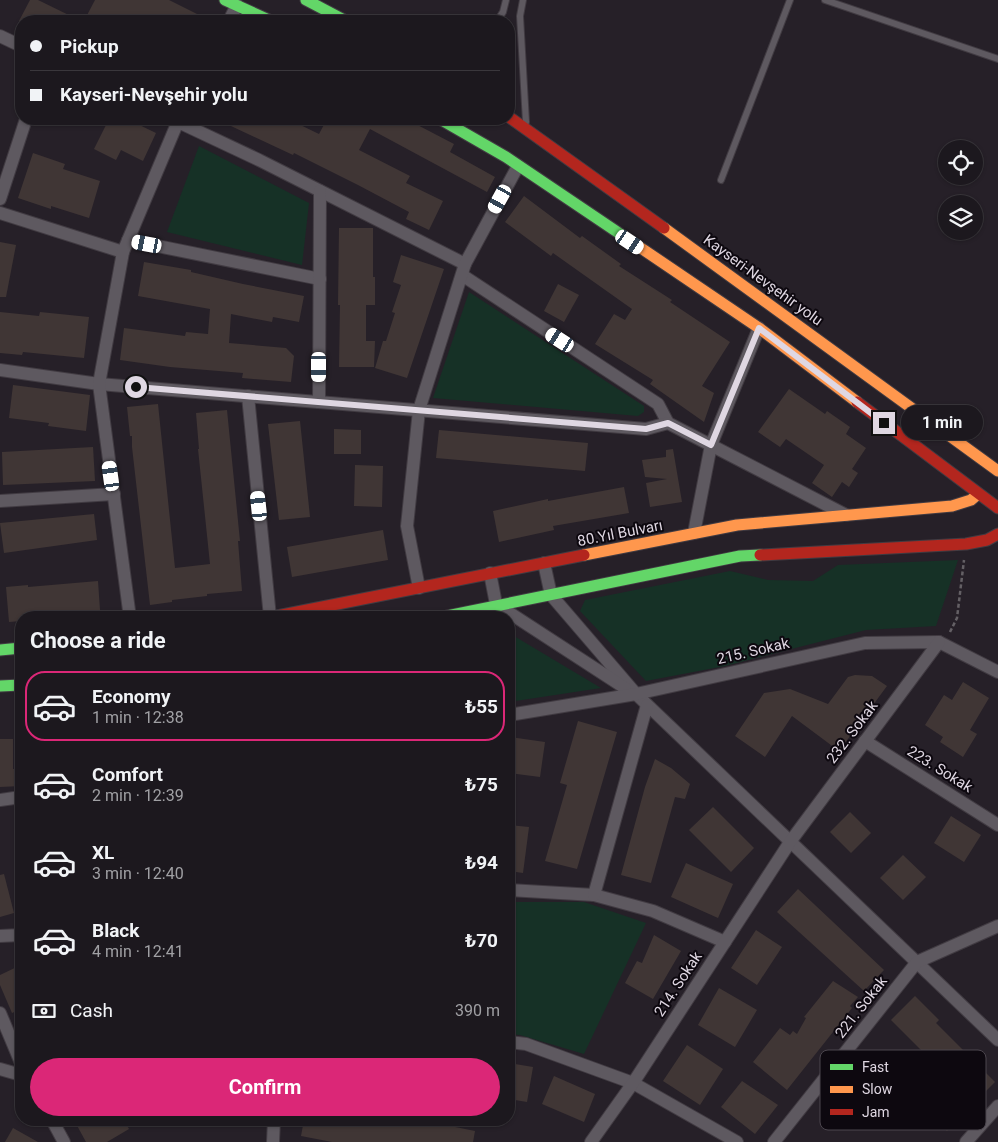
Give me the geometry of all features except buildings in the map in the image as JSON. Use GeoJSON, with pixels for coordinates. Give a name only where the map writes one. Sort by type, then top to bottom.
{"type":"FeatureCollection","features":[{"type":"Feature","properties":{"kind":"main road"},"geometry":{"type":"LineString","coordinates":[[306,0],[335,15]]}},
{"type":"Feature","properties":{"kind":"main road"},"geometry":{"type":"LineString","coordinates":[[231,3],[258,15]]}},
{"type":"Feature","properties":{"kind":"main road","name":"Kayseri-Nevşehir yolu"},"geometry":{"type":"LineString","coordinates":[[515,121],[997,470]]}},
{"type":"Feature","properties":{"kind":"main road"},"geometry":{"type":"LineString","coordinates":[[450,125],[506,157],[759,328],[998,508]]}},
{"type":"Feature","properties":{"kind":"main road"},"geometry":{"type":"LineString","coordinates":[[978,494],[997,470]]}},
{"type":"Feature","properties":{"kind":"main road","name":"80.Yıl Bulvarı"},"geometry":{"type":"LineString","coordinates":[[300,611],[738,525],[952,506],[971,500],[978,494]]}},
{"type":"Feature","properties":{"kind":"main road"},"geometry":{"type":"LineString","coordinates":[[466,611],[740,556],[966,544],[987,540],[998,534]]}},
{"type":"Feature","properties":{"kind":"main road"},"geometry":{"type":"LineString","coordinates":[[0,650],[15,649]]}},
{"type":"Feature","properties":{"kind":"main road"},"geometry":{"type":"LineString","coordinates":[[0,686],[15,685]]}},
{"type":"Feature","properties":{"kind":"street"},"geometry":{"type":"LineString","coordinates":[[0,36],[15,43]]}},
{"type":"Feature","properties":{"kind":"street"},"geometry":{"type":"LineString","coordinates":[[0,199],[24,125]]}},
{"type":"Feature","properties":{"kind":"street"},"geometry":{"type":"LineString","coordinates":[[129,611],[99,384],[126,246],[175,125]]}},
{"type":"Feature","properties":{"kind":"street"},"geometry":{"type":"LineString","coordinates":[[187,125],[320,191],[463,269],[658,404],[668,423],[846,515]]}},
{"type":"Feature","properties":{"kind":"street"},"geometry":{"type":"LineString","coordinates":[[419,588],[408,526],[419,410],[463,269],[518,166]]}},
{"type":"Feature","properties":{"kind":"street"},"geometry":{"type":"LineString","coordinates":[[319,402],[320,191]]}},
{"type":"Feature","properties":{"kind":"street"},"geometry":{"type":"LineString","coordinates":[[0,213],[126,246],[320,279]]}},
{"type":"Feature","properties":{"kind":"street"},"geometry":{"type":"LineString","coordinates":[[694,533],[711,445],[759,328]]}},
{"type":"Feature","properties":{"kind":"street"},"geometry":{"type":"LineString","coordinates":[[0,370],[99,384],[646,429],[668,423]]}},
{"type":"Feature","properties":{"kind":"street"},"geometry":{"type":"LineString","coordinates":[[248,396],[268,611]]}},
{"type":"Feature","properties":{"kind":"street"},"geometry":{"type":"LineString","coordinates":[[0,501],[114,494]]}},
{"type":"Feature","properties":{"kind":"street"},"geometry":{"type":"LineString","coordinates":[[544,563],[551,595],[636,694],[998,1040]]}},
{"type":"Feature","properties":{"kind":"street"},"geometry":{"type":"LineString","coordinates":[[490,573],[496,604],[507,611]]}},
{"type":"Feature","properties":{"kind":"street"},"geometry":{"type":"LineString","coordinates":[[515,616],[636,694]]}},
{"type":"Feature","properties":{"kind":"street","name":"215. Sokak"},"geometry":{"type":"LineString","coordinates":[[515,714],[636,694],[865,643],[939,642],[998,672]]}},
{"type":"Feature","properties":{"kind":"street","name":"232. Sokak"},"geometry":{"type":"LineString","coordinates":[[790,842],[939,642]]}},
{"type":"Feature","properties":{"kind":"street"},"geometry":{"type":"LineString","coordinates":[[594,895],[647,705]]}},
{"type":"Feature","properties":{"kind":"street","name":"223. Sokak"},"geometry":{"type":"LineString","coordinates":[[865,741],[998,825]]}},
{"type":"Feature","properties":{"kind":"street"},"geometry":{"type":"LineString","coordinates":[[0,800],[15,798]]}},
{"type":"Feature","properties":{"kind":"street","name":"214. Sokak"},"geometry":{"type":"LineString","coordinates":[[591,1142],[632,1083],[790,842]]}},
{"type":"Feature","properties":{"kind":"street"},"geometry":{"type":"LineString","coordinates":[[515,890],[594,895],[653,911],[725,942]]}},
{"type":"Feature","properties":{"kind":"street"},"geometry":{"type":"LineString","coordinates":[[917,962],[998,926]]}},
{"type":"Feature","properties":{"kind":"street"},"geometry":{"type":"LineString","coordinates":[[0,936],[15,935]]}},
{"type":"Feature","properties":{"kind":"street","name":"221. Sokak"},"geometry":{"type":"LineString","coordinates":[[847,1050],[917,962]]}},
{"type":"Feature","properties":{"kind":"street"},"geometry":{"type":"LineString","coordinates":[[0,1014],[15,1049]]}},
{"type":"Feature","properties":{"kind":"street"},"geometry":{"type":"LineString","coordinates":[[515,1043],[526,1044],[632,1083],[737,1142]]}},
{"type":"Feature","properties":{"kind":"street"},"geometry":{"type":"LineString","coordinates":[[0,1069],[15,1073]]}},
{"type":"Feature","properties":{"kind":"street","name":"221. Sokak"},"geometry":{"type":"LineString","coordinates":[[774,1142],[820,1084]]}},
{"type":"Feature","properties":{"kind":"street"},"geometry":{"type":"LineString","coordinates":[[986,1120],[998,1106]]}},
{"type":"Feature","properties":{"kind":"street"},"geometry":{"type":"LineString","coordinates":[[55,1126],[64,1142]]}},
{"type":"Feature","properties":{"kind":"street"},"geometry":{"type":"LineString","coordinates":[[273,1142],[274,1126]]}},
{"type":"Feature","properties":{"kind":"street"},"geometry":{"type":"LineString","coordinates":[[966,1142],[977,1130]]}},
{"type":"Feature","properties":{"kind":"lane"},"geometry":{"type":"LineString","coordinates":[[502,15],[506,0]]}},
{"type":"Feature","properties":{"kind":"lane"},"geometry":{"type":"LineString","coordinates":[[524,0],[520,16],[526,128]]}},
{"type":"Feature","properties":{"kind":"lane"},"geometry":{"type":"LineString","coordinates":[[721,180],[790,0]]}},
{"type":"Feature","properties":{"kind":"lane"},"geometry":{"type":"LineString","coordinates":[[824,0],[998,59]]}},
{"type":"Feature","properties":{"kind":"path"},"geometry":{"type":"LineString","coordinates":[[939,642],[950,632],[957,618],[966,544]]}},
{"type":"Feature","properties":{"kind":"green space"},"geometry":{"type":"Polygon","coordinates":[[[199,146],[309,203],[302,265],[167,232],[199,146]]]}},
{"type":"Feature","properties":{"kind":"green space"},"geometry":{"type":"Polygon","coordinates":[[[469,292],[644,406],[644,412],[638,416],[433,398],[469,292]]]}},
{"type":"Feature","properties":{"kind":"green space"},"geometry":{"type":"Polygon","coordinates":[[[958,560],[936,626],[866,630],[725,666],[646,681],[580,611],[585,600],[730,571],[768,580],[813,581],[838,565],[958,560]]]}},
{"type":"Feature","properties":{"kind":"green space"},"geometry":{"type":"Polygon","coordinates":[[[515,637],[601,688],[515,701],[515,637]]]}},
{"type":"Feature","properties":{"kind":"green space"},"geometry":{"type":"Polygon","coordinates":[[[515,902],[584,902],[646,923],[584,1054],[515,1035],[515,902]]]}},
{"type":"Feature","properties":{"kind":"traffic: fast"},"geometry":{"type":"LineString","coordinates":[[225,0],[258,15]]}},
{"type":"Feature","properties":{"kind":"traffic: fast"},"geometry":{"type":"LineString","coordinates":[[306,0],[335,15]]}},
{"type":"Feature","properties":{"kind":"traffic: fast"},"geometry":{"type":"LineString","coordinates":[[450,125],[506,157],[638,246]]}},
{"type":"Feature","properties":{"kind":"traffic: fast"},"geometry":{"type":"LineString","coordinates":[[471,611],[740,556],[760,555]]}},
{"type":"Feature","properties":{"kind":"traffic: fast"},"geometry":{"type":"LineString","coordinates":[[0,650],[15,649]]}},
{"type":"Feature","properties":{"kind":"traffic: fast"},"geometry":{"type":"LineString","coordinates":[[0,686],[15,685]]}},
{"type":"Feature","properties":{"kind":"traffic: slow"},"geometry":{"type":"LineString","coordinates":[[664,228],[998,471]]}},
{"type":"Feature","properties":{"kind":"traffic: slow"},"geometry":{"type":"LineString","coordinates":[[638,246],[759,328],[857,402]]}},
{"type":"Feature","properties":{"kind":"traffic: slow"},"geometry":{"type":"LineString","coordinates":[[584,555],[737,525],[952,506],[971,500],[978,494]]}},
{"type":"Feature","properties":{"kind":"traffic: jam"},"geometry":{"type":"LineString","coordinates":[[515,121],[664,228]]}},
{"type":"Feature","properties":{"kind":"traffic: jam"},"geometry":{"type":"LineString","coordinates":[[857,402],[998,508]]}},
{"type":"Feature","properties":{"kind":"traffic: jam"},"geometry":{"type":"LineString","coordinates":[[760,555],[966,544],[987,540],[998,534]]}},
{"type":"Feature","properties":{"kind":"traffic: jam"},"geometry":{"type":"LineString","coordinates":[[302,611],[584,555]]}},
{"type":"Feature","properties":{"kind":"route"},"geometry":{"type":"LineString","coordinates":[[136,387],[646,429],[668,423],[711,445],[759,328],[884,423]]}}]}
